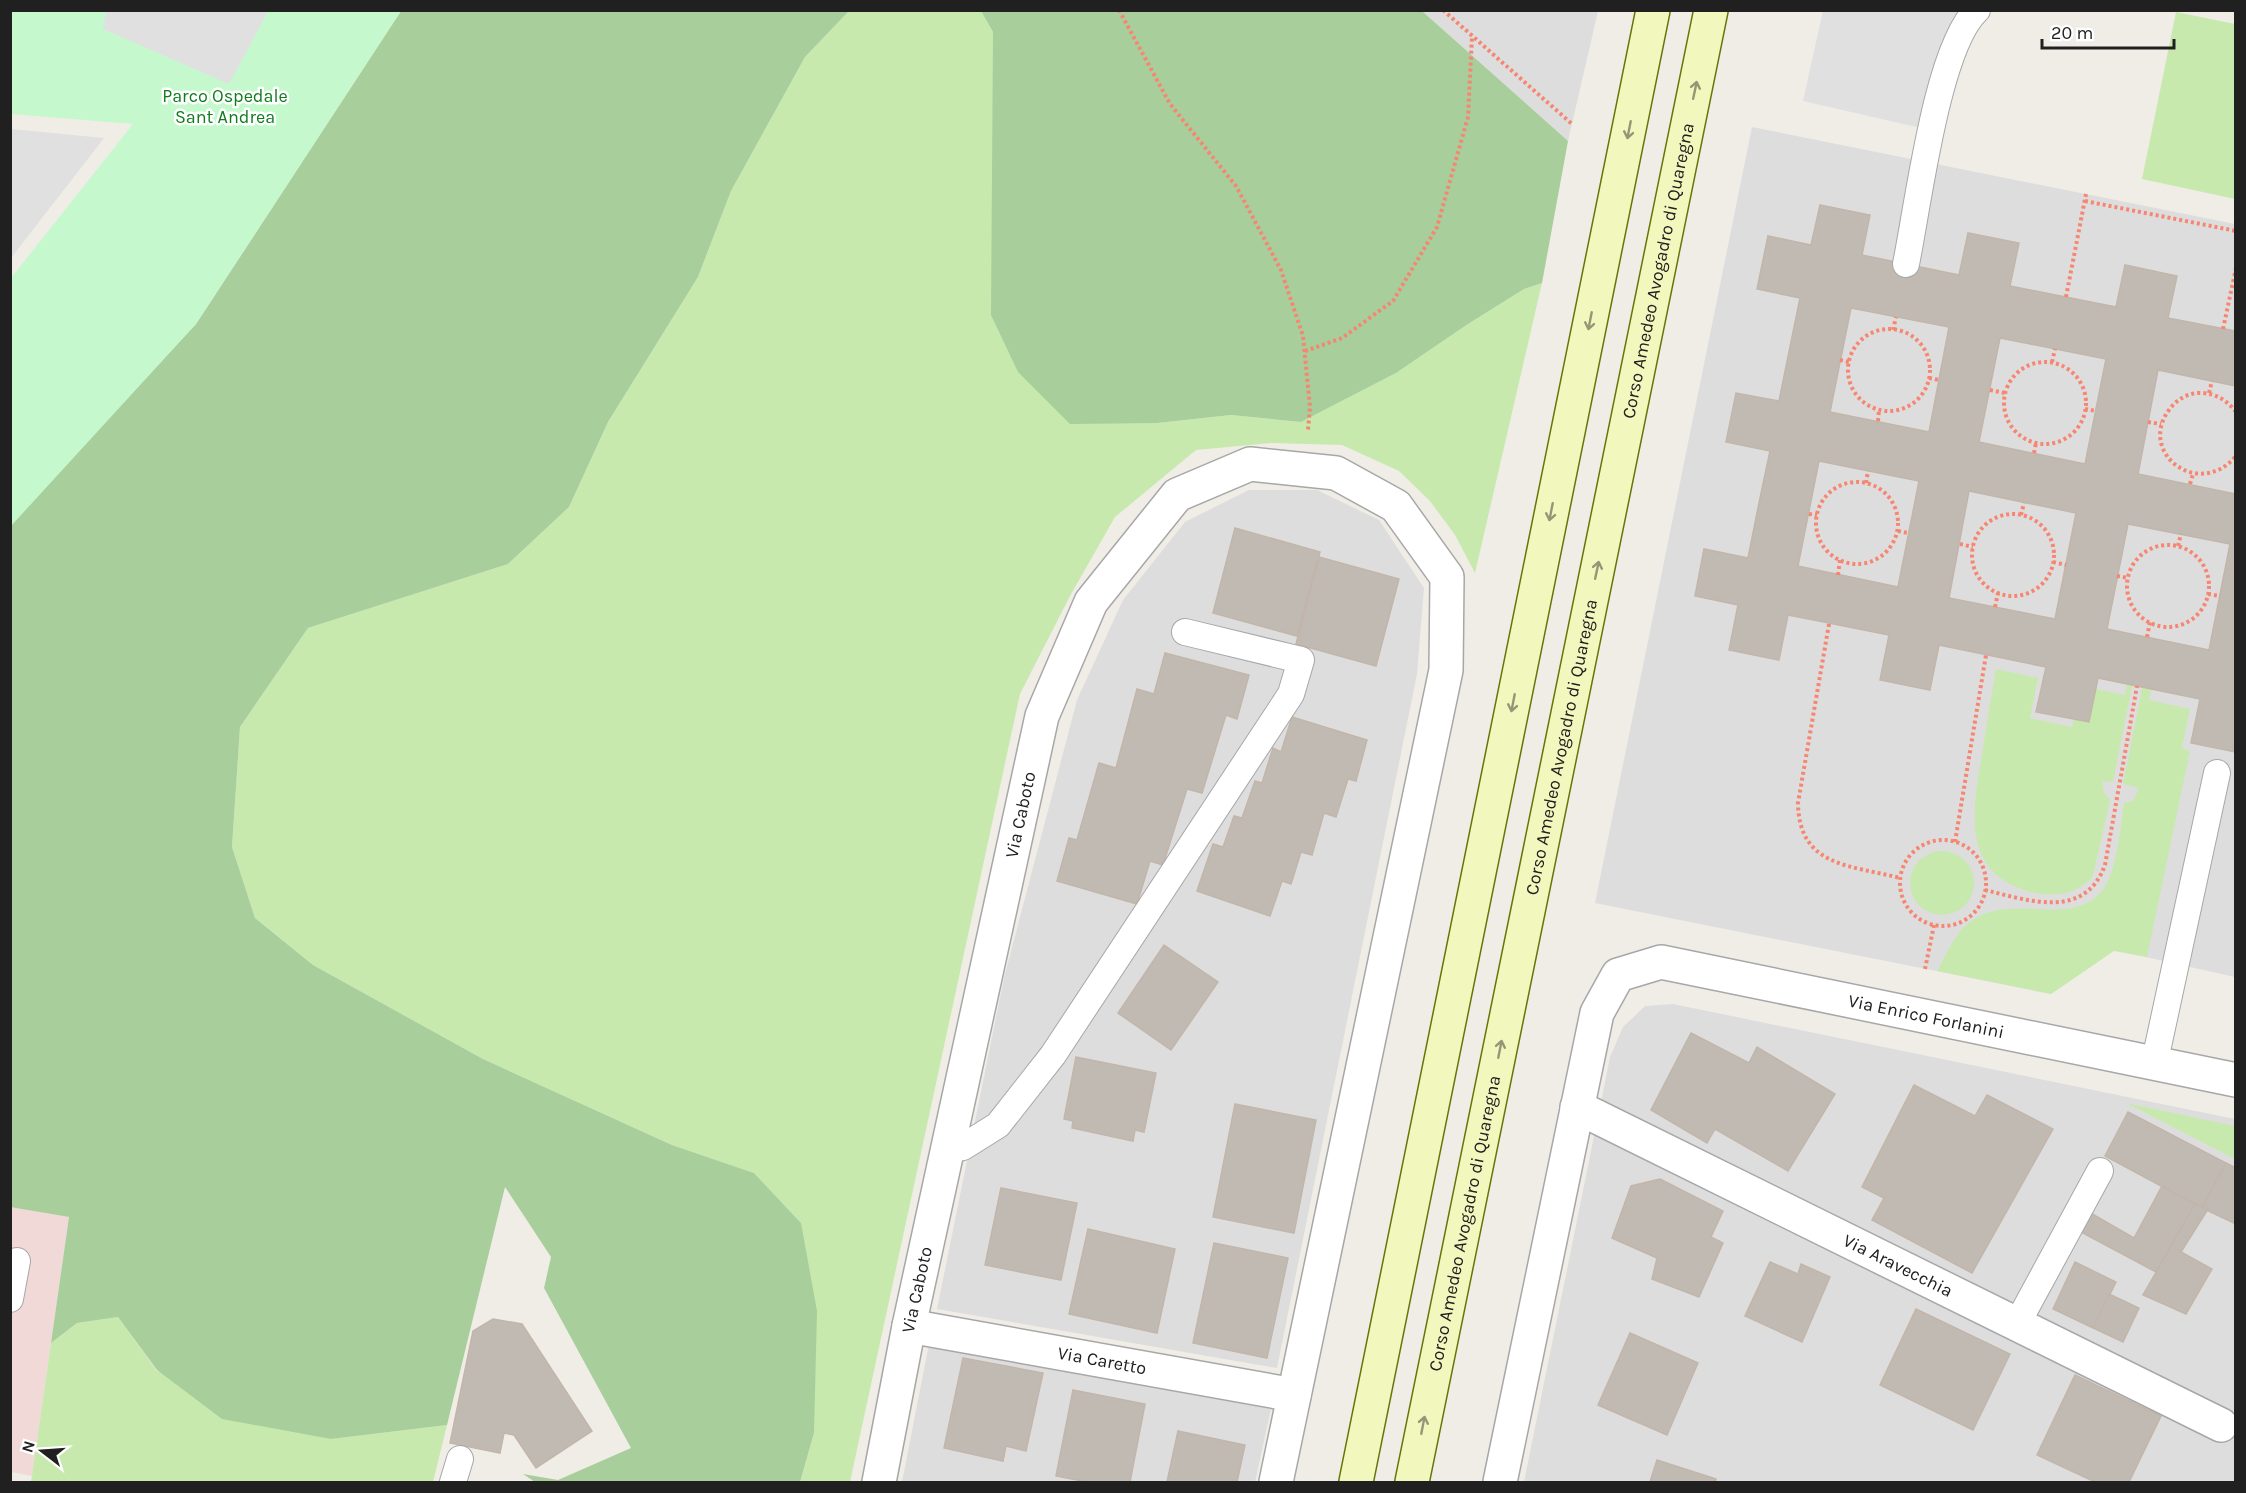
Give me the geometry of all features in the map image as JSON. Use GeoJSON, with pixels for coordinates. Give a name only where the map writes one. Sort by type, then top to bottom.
{"type":"FeatureCollection","features":[{"type":"Feature","properties":{"kind":"main road"},"geometry":{"type":"LineString","coordinates":[[1356,1482],[1653,10]]}},
{"type":"Feature","properties":{"kind":"main road","name":"Corso Amedeo Avogadro di Quaregna"},"geometry":{"type":"LineString","coordinates":[[1412,1482],[1711,10]]}},
{"type":"Feature","properties":{"kind":"street","name":"Via Caboto"},"geometry":{"type":"LineString","coordinates":[[879,1482],[909,1326],[1042,716],[1091,602],[1177,495],[1250,464],[1336,473],[1396,506],[1447,578],[1446,670],[1294,1395]]}},
{"type":"Feature","properties":{"kind":"street","name":"Via Enrico Forlanini"},"geometry":{"type":"LineString","coordinates":[[1577,1107],[1597,1013],[1618,975],[1661,962],[2235,1080]]}},
{"type":"Feature","properties":{"kind":"street"},"geometry":{"type":"LineString","coordinates":[[1500,1482],[1577,1107]]}},
{"type":"Feature","properties":{"kind":"street","name":"Via Aravecchia"},"geometry":{"type":"LineString","coordinates":[[1577,1107],[2221,1425]]}},
{"type":"Feature","properties":{"kind":"street","name":"Via Caretto"},"geometry":{"type":"LineString","coordinates":[[909,1326],[1294,1395]]}},
{"type":"Feature","properties":{"kind":"street"},"geometry":{"type":"LineString","coordinates":[[1276,1482],[1294,1395]]}},
{"type":"Feature","properties":{"kind":"lane"},"geometry":{"type":"LineString","coordinates":[[1906,264],[1944,72],[1965,21],[1977,10]]}},
{"type":"Feature","properties":{"kind":"lane"},"geometry":{"type":"LineString","coordinates":[[948,1149],[963,1147],[998,1125],[1053,1055],[1291,694],[1301,660],[1185,632]]}},
{"type":"Feature","properties":{"kind":"lane"},"geometry":{"type":"LineString","coordinates":[[2154,1065],[2217,773]]}},
{"type":"Feature","properties":{"kind":"lane"},"geometry":{"type":"LineString","coordinates":[[2017,1324],[2100,1172]]}},
{"type":"Feature","properties":{"kind":"lane"},"geometry":{"type":"LineString","coordinates":[[10,1299],[17,1261]]}},
{"type":"Feature","properties":{"kind":"path"},"geometry":{"type":"LineString","coordinates":[[1119,10],[1170,104],[1236,186],[1281,270],[1303,336],[1305,351],[1310,406],[1305,470]]}},
{"type":"Feature","properties":{"kind":"path"},"geometry":{"type":"LineString","coordinates":[[1443,10],[1572,124]]}},
{"type":"Feature","properties":{"kind":"path"},"geometry":{"type":"LineString","coordinates":[[1305,351],[1342,338],[1393,301],[1437,227],[1467,117],[1472,37]]}},
{"type":"Feature","properties":{"kind":"path"},"geometry":{"type":"LineString","coordinates":[[2066,297],[2086,194]]}},
{"type":"Feature","properties":{"kind":"path"},"geometry":{"type":"LineString","coordinates":[[2085,201],[2235,231]]}},
{"type":"Feature","properties":{"kind":"path"},"geometry":{"type":"LineString","coordinates":[[2223,328],[2235,268]]}},
{"type":"Feature","properties":{"kind":"path"},"geometry":{"type":"LineString","coordinates":[[1893,330],[1896,316]]}},
{"type":"Feature","properties":{"kind":"path"},"geometry":{"type":"LineString","coordinates":[[1881,330],[1893,330],[1906,333],[1925,351],[1929,378],[1924,390],[1905,408],[1893,411],[1879,410],[1868,406],[1851,387],[1849,362],[1860,341],[1881,330]]}},
{"type":"Feature","properties":{"kind":"path"},"geometry":{"type":"LineString","coordinates":[[2052,362],[2055,349]]}},
{"type":"Feature","properties":{"kind":"path"},"geometry":{"type":"LineString","coordinates":[[1840,360],[1849,362]]}},
{"type":"Feature","properties":{"kind":"path"},"geometry":{"type":"LineString","coordinates":[[2052,362],[2064,366],[2082,385],[2085,409],[2081,422],[2073,432],[2049,443],[2036,443],[2024,438],[2007,419],[2005,393],[2017,372],[2028,365],[2052,362]]}},
{"type":"Feature","properties":{"kind":"path"},"geometry":{"type":"LineString","coordinates":[[1929,378],[1939,380]]}},
{"type":"Feature","properties":{"kind":"path"},"geometry":{"type":"LineString","coordinates":[[2209,393],[2212,381]]}},
{"type":"Feature","properties":{"kind":"path"},"geometry":{"type":"LineString","coordinates":[[1990,390],[2005,393]]}},
{"type":"Feature","properties":{"kind":"path"},"geometry":{"type":"LineString","coordinates":[[2235,412],[2222,398],[2209,393],[2185,396],[2174,403],[2161,424],[2160,437],[2171,461],[2193,474],[2218,471],[2235,456]]}},
{"type":"Feature","properties":{"kind":"path"},"geometry":{"type":"LineString","coordinates":[[2085,409],[2096,411]]}},
{"type":"Feature","properties":{"kind":"path"},"geometry":{"type":"LineString","coordinates":[[1878,421],[1879,410]]}},
{"type":"Feature","properties":{"kind":"path"},"geometry":{"type":"LineString","coordinates":[[2148,422],[2161,424]]}},
{"type":"Feature","properties":{"kind":"path"},"geometry":{"type":"LineString","coordinates":[[2034,453],[2036,443]]}},
{"type":"Feature","properties":{"kind":"path"},"geometry":{"type":"LineString","coordinates":[[1866,483],[1868,471]]}},
{"type":"Feature","properties":{"kind":"path"},"geometry":{"type":"LineString","coordinates":[[2190,484],[2193,474]]}},
{"type":"Feature","properties":{"kind":"path"},"geometry":{"type":"LineString","coordinates":[[1853,482],[1866,483],[1888,496],[1898,518],[1898,531],[1893,544],[1874,561],[1862,564],[1840,560],[1827,551],[1821,540],[1817,528],[1817,515],[1830,493],[1853,482]]}},
{"type":"Feature","properties":{"kind":"path"},"geometry":{"type":"LineString","coordinates":[[2021,515],[2024,503]]}},
{"type":"Feature","properties":{"kind":"path"},"geometry":{"type":"LineString","coordinates":[[1809,514],[1817,515]]}},
{"type":"Feature","properties":{"kind":"path"},"geometry":{"type":"LineString","coordinates":[[2008,515],[2021,515],[2043,527],[2050,538],[2053,562],[2042,584],[2032,591],[2021,595],[1998,593],[1987,588],[1980,579],[1972,558],[1973,547],[1978,534],[1986,525],[2008,515]]}},
{"type":"Feature","properties":{"kind":"path"},"geometry":{"type":"LineString","coordinates":[[1898,531],[1908,533]]}},
{"type":"Feature","properties":{"kind":"path"},"geometry":{"type":"LineString","coordinates":[[2178,546],[2181,534]]}},
{"type":"Feature","properties":{"kind":"path"},"geometry":{"type":"LineString","coordinates":[[1960,543],[1973,547]]}},
{"type":"Feature","properties":{"kind":"path"},"geometry":{"type":"LineString","coordinates":[[2165,545],[2178,546],[2199,559],[2206,569],[2208,594],[2196,615],[2187,623],[2162,626],[2150,622],[2131,604],[2128,578],[2133,565],[2141,555],[2165,545]]}},
{"type":"Feature","properties":{"kind":"path"},"geometry":{"type":"LineString","coordinates":[[1838,575],[1840,560]]}},
{"type":"Feature","properties":{"kind":"path"},"geometry":{"type":"LineString","coordinates":[[2053,562],[2066,565]]}},
{"type":"Feature","properties":{"kind":"path"},"geometry":{"type":"LineString","coordinates":[[2117,576],[2128,578]]}},
{"type":"Feature","properties":{"kind":"path"},"geometry":{"type":"LineString","coordinates":[[1995,607],[1998,593]]}},
{"type":"Feature","properties":{"kind":"path"},"geometry":{"type":"LineString","coordinates":[[2208,594],[2220,596]]}},
{"type":"Feature","properties":{"kind":"path"},"geometry":{"type":"LineString","coordinates":[[2147,638],[2150,622]]}},
{"type":"Feature","properties":{"kind":"path"},"geometry":{"type":"LineString","coordinates":[[1829,624],[1798,803],[1798,824],[1808,845],[1824,858],[1900,878]]}},
{"type":"Feature","properties":{"kind":"path"},"geometry":{"type":"LineString","coordinates":[[1955,842],[1986,655]]}},
{"type":"Feature","properties":{"kind":"path"},"geometry":{"type":"LineString","coordinates":[[1985,890],[2014,897],[2057,902],[2074,900],[2089,893],[2100,880],[2118,798],[2118,783],[2137,686]]}},
{"type":"Feature","properties":{"kind":"path"},"geometry":{"type":"LineString","coordinates":[[1940,840],[1955,842],[1966,847],[1982,865],[1986,878],[1981,903],[1967,918],[1948,926],[1922,921],[1905,903],[1900,878],[1905,864],[1914,852],[1926,844],[1940,840]]}},
{"type":"Feature","properties":{"kind":"path"},"geometry":{"type":"LineString","coordinates":[[1925,969],[1934,925]]}},
{"type":"Feature","properties":{"kind":"shaded area"},"geometry":{"type":"Polygon","coordinates":[[[106,10],[268,11],[229,84],[103,29],[106,10]]]}},
{"type":"Feature","properties":{"kind":"shaded area"},"geometry":{"type":"Polygon","coordinates":[[[1422,11],[1598,11],[1568,141],[1422,11]]]}},
{"type":"Feature","properties":{"kind":"shaded area"},"geometry":{"type":"Polygon","coordinates":[[[1823,11],[1962,11],[1934,131],[1803,101],[1823,11]]]}},
{"type":"Feature","properties":{"kind":"shaded area"},"geometry":{"type":"Polygon","coordinates":[[[1752,127],[2235,224],[2235,977],[2114,950],[2051,994],[1595,903],[1752,127]]]}},
{"type":"Feature","properties":{"kind":"shaded area"},"geometry":{"type":"Polygon","coordinates":[[[10,129],[104,138],[11,258],[10,129]]]}},
{"type":"Feature","properties":{"kind":"shaded area"},"geometry":{"type":"Polygon","coordinates":[[[1249,490],[1317,490],[1379,520],[1424,588],[1417,674],[1277,1368],[937,1309],[1004,978],[1077,700],[1123,600],[1185,522],[1249,490]]]}},
{"type":"Feature","properties":{"kind":"shaded area"},"geometry":{"type":"Polygon","coordinates":[[[1673,1004],[2235,1119],[2235,1482],[1524,1482],[1610,1057],[1623,1027],[1645,1006],[1673,1004]]]}},
{"type":"Feature","properties":{"kind":"shaded area"},"geometry":{"type":"Polygon","coordinates":[[[10,1207],[69,1217],[32,1476],[11,1472],[10,1207]]]}},
{"type":"Feature","properties":{"kind":"shaded area"},"geometry":{"type":"Polygon","coordinates":[[[929,1344],[1271,1409],[1255,1482],[902,1482],[929,1344]]]}},
{"type":"Feature","properties":{"kind":"green space","name":"Parco Ospedale Sant Andrea"},"geometry":{"type":"Polygon","coordinates":[[[11,11],[401,11],[196,324],[11,526],[11,278],[133,124],[11,114],[11,11]]]}},
{"type":"Feature","properties":{"kind":"green space"},"geometry":{"type":"Polygon","coordinates":[[[401,11],[849,11],[805,57],[731,191],[698,277],[608,422],[569,507],[508,564],[308,628],[240,727],[232,847],[255,918],[313,965],[483,1059],[672,1145],[754,1173],[801,1223],[817,1311],[814,1433],[800,1482],[535,1482],[523,1474],[558,1480],[631,1448],[544,1288],[551,1257],[505,1187],[447,1425],[331,1439],[222,1419],[157,1370],[118,1317],[77,1323],[51,1343],[69,1217],[10,1207],[10,524],[196,324],[401,11]]]}},
{"type":"Feature","properties":{"kind":"green space"},"geometry":{"type":"Polygon","coordinates":[[[849,11],[981,11],[993,32],[993,145],[1157,423],[1231,415],[1301,422],[1396,373],[1524,289],[1542,283],[1475,573],[1455,535],[1430,501],[1399,471],[1342,445],[1271,443],[1196,450],[1115,517],[1070,596],[1020,694],[850,1482],[800,1482],[814,1433],[801,1223],[754,1173],[672,1145],[483,1059],[313,965],[255,918],[232,847],[240,727],[308,628],[508,564],[569,507],[608,422],[698,277],[731,191],[805,57],[849,11]]]}},
{"type":"Feature","properties":{"kind":"green space"},"geometry":{"type":"Polygon","coordinates":[[[981,11],[1422,11],[1568,141],[1542,283],[1524,289],[1396,373],[1301,422],[1231,415],[1157,423],[1070,424],[1018,372],[991,315],[993,32],[981,11]]]}},
{"type":"Feature","properties":{"kind":"green space"},"geometry":{"type":"Polygon","coordinates":[[[2176,12],[2235,24],[2235,199],[2142,179],[2176,12]]]}},
{"type":"Feature","properties":{"kind":"green space"},"geometry":{"type":"Polygon","coordinates":[[[2131,666],[2136,666],[2113,782],[2102,781],[2104,793],[2110,800],[2093,876],[2081,887],[2067,893],[2052,895],[2035,893],[2011,885],[1994,872],[1983,857],[1977,839],[1975,819],[1978,777],[1996,669],[2038,678],[2030,718],[2072,727],[2082,686],[2125,695],[2131,666]]]}},
{"type":"Feature","properties":{"kind":"green space"},"geometry":{"type":"Polygon","coordinates":[[[2146,669],[2156,671],[2149,700],[2190,709],[2182,748],[2190,751],[2147,957],[2114,951],[2051,994],[1937,971],[1959,933],[1979,916],[1997,910],[2015,908],[2070,908],[2087,903],[2101,892],[2111,874],[2124,803],[2133,801],[2139,788],[2123,784],[2146,669]]]}},
{"type":"Feature","properties":{"kind":"green space"},"geometry":{"type":"Polygon","coordinates":[[[1942,851],[1960,857],[1968,865],[1974,883],[1968,901],[1960,909],[1942,915],[1924,909],[1916,901],[1910,883],[1916,865],[1924,857],[1942,851]]]}},
{"type":"Feature","properties":{"kind":"green space"},"geometry":{"type":"Polygon","coordinates":[[[2126,1103],[2235,1126],[2235,1159],[2126,1103]]]}},
{"type":"Feature","properties":{"kind":"green space"},"geometry":{"type":"Polygon","coordinates":[[[118,1317],[157,1371],[331,1439],[447,1425],[433,1482],[31,1482],[51,1343],[77,1323],[118,1317]]]}},
{"type":"Feature","properties":{"kind":"building"},"geometry":{"type":"Polygon","coordinates":[[[1820,205],[1870,215],[1862,255],[1959,275],[1968,233],[2019,243],[2010,286],[2116,307],[2125,265],[2177,276],[2168,318],[2236,331],[2236,386],[2158,370],[2138,474],[2236,494],[2236,752],[2191,743],[2200,699],[2098,678],[2089,722],[2036,712],[2046,667],[1939,645],[1930,690],[1880,680],[1889,635],[1824,622],[1788,615],[1779,660],[1729,650],[1738,605],[1695,596],[1704,549],[1748,558],[1770,451],[1726,442],[1736,393],[1779,401],[1800,298],[1757,289],[1768,236],[1811,245],[1820,205]],[[1851,308],[1830,412],[1929,432],[1949,327],[1851,308]],[[2000,338],[1979,442],[2085,464],[2106,359],[2000,338]],[[1819,461],[1798,566],[1898,587],[1919,481],[1819,461]],[[1969,491],[1949,598],[2055,619],[2076,513],[1969,491]],[[2128,524],[2107,629],[2209,650],[2230,544],[2128,524]]]}},
{"type":"Feature","properties":{"kind":"building"},"geometry":{"type":"Polygon","coordinates":[[[1235,528],[1320,552],[1297,636],[1213,613],[1235,528]]]}},
{"type":"Feature","properties":{"kind":"building"},"geometry":{"type":"Polygon","coordinates":[[[1319,557],[1399,579],[1376,666],[1296,644],[1319,557]]]}},
{"type":"Feature","properties":{"kind":"building"},"geometry":{"type":"Polygon","coordinates":[[[1165,653],[1249,675],[1237,719],[1226,715],[1202,793],[1187,789],[1163,865],[1150,861],[1137,904],[1057,881],[1069,838],[1077,840],[1099,763],[1116,768],[1137,689],[1154,694],[1165,653]]]}},
{"type":"Feature","properties":{"kind":"building"},"geometry":{"type":"Polygon","coordinates":[[[1292,717],[1367,740],[1356,781],[1348,779],[1336,817],[1324,813],[1312,855],[1301,852],[1291,884],[1282,881],[1270,916],[1197,891],[1213,844],[1223,847],[1234,816],[1242,818],[1255,781],[1262,783],[1273,748],[1281,752],[1292,717]]]}},
{"type":"Feature","properties":{"kind":"building"},"geometry":{"type":"Polygon","coordinates":[[[1164,945],[1218,982],[1171,1050],[1118,1013],[1164,945]]]}},
{"type":"Feature","properties":{"kind":"building"},"geometry":{"type":"Polygon","coordinates":[[[1691,1033],[1749,1063],[1757,1047],[1835,1094],[1788,1171],[1715,1129],[1707,1143],[1651,1110],[1691,1033]]]}},
{"type":"Feature","properties":{"kind":"building"},"geometry":{"type":"Polygon","coordinates":[[[1076,1057],[1156,1073],[1144,1132],[1135,1130],[1133,1141],[1072,1128],[1073,1121],[1064,1119],[1076,1057]]]}},
{"type":"Feature","properties":{"kind":"building"},"geometry":{"type":"Polygon","coordinates":[[[1914,1085],[1975,1116],[1987,1095],[2053,1129],[1972,1273],[1872,1220],[1884,1198],[1862,1187],[1914,1085]]]}},
{"type":"Feature","properties":{"kind":"building"},"geometry":{"type":"Polygon","coordinates":[[[1235,1104],[1316,1120],[1294,1233],[1213,1217],[1235,1104]]]}},
{"type":"Feature","properties":{"kind":"building"},"geometry":{"type":"Polygon","coordinates":[[[2128,1112],[2226,1163],[2202,1208],[2105,1156],[2128,1112]]]}},
{"type":"Feature","properties":{"kind":"building"},"geometry":{"type":"Polygon","coordinates":[[[2226,1163],[2236,1168],[2236,1224],[2202,1208],[2226,1163]]]}},
{"type":"Feature","properties":{"kind":"building"},"geometry":{"type":"Polygon","coordinates":[[[1660,1179],[1723,1211],[1711,1237],[1723,1243],[1699,1297],[1652,1279],[1657,1258],[1612,1238],[1631,1186],[1660,1179]]]}},
{"type":"Feature","properties":{"kind":"building"},"geometry":{"type":"Polygon","coordinates":[[[2162,1186],[2195,1204],[2156,1272],[2079,1231],[2089,1212],[2134,1238],[2162,1186]]]}},
{"type":"Feature","properties":{"kind":"building"},"geometry":{"type":"Polygon","coordinates":[[[1001,1188],[1077,1203],[1061,1280],[985,1265],[1001,1188]]]}},
{"type":"Feature","properties":{"kind":"building"},"geometry":{"type":"Polygon","coordinates":[[[2195,1204],[2208,1209],[2181,1252],[2212,1269],[2186,1314],[2143,1295],[2195,1204]]]}},
{"type":"Feature","properties":{"kind":"building"},"geometry":{"type":"Polygon","coordinates":[[[1088,1229],[1175,1249],[1157,1333],[1069,1314],[1088,1229]]]}},
{"type":"Feature","properties":{"kind":"building"},"geometry":{"type":"Polygon","coordinates":[[[1214,1243],[1288,1258],[1267,1358],[1193,1343],[1214,1243]]]}},
{"type":"Feature","properties":{"kind":"building"},"geometry":{"type":"Polygon","coordinates":[[[1770,1262],[1798,1274],[1801,1264],[1830,1277],[1802,1342],[1745,1316],[1770,1262]]]}},
{"type":"Feature","properties":{"kind":"building"},"geometry":{"type":"Polygon","coordinates":[[[2075,1262],[2116,1282],[2093,1328],[2053,1309],[2075,1262]]]}},
{"type":"Feature","properties":{"kind":"building"},"geometry":{"type":"Polygon","coordinates":[[[2109,1294],[2139,1308],[2123,1342],[2093,1328],[2109,1294]]]}},
{"type":"Feature","properties":{"kind":"building"},"geometry":{"type":"Polygon","coordinates":[[[1916,1309],[2010,1354],[1973,1430],[1880,1385],[1916,1309]]]}},
{"type":"Feature","properties":{"kind":"building"},"geometry":{"type":"Polygon","coordinates":[[[493,1319],[522,1324],[592,1431],[536,1468],[514,1435],[504,1433],[500,1453],[450,1443],[473,1331],[493,1319]]]}},
{"type":"Feature","properties":{"kind":"building"},"geometry":{"type":"Polygon","coordinates":[[[1630,1333],[1698,1363],[1667,1435],[1598,1405],[1630,1333]]]}},
{"type":"Feature","properties":{"kind":"building"},"geometry":{"type":"Polygon","coordinates":[[[963,1358],[1043,1373],[1026,1451],[1006,1446],[1003,1461],[944,1448],[963,1358]]]}},
{"type":"Feature","properties":{"kind":"building"},"geometry":{"type":"Polygon","coordinates":[[[2075,1375],[2161,1416],[2129,1482],[2095,1482],[2037,1455],[2075,1375]]]}},
{"type":"Feature","properties":{"kind":"building"},"geometry":{"type":"Polygon","coordinates":[[[1073,1390],[1145,1404],[1130,1482],[1087,1482],[1056,1476],[1073,1390]]]}},
{"type":"Feature","properties":{"kind":"building"},"geometry":{"type":"Polygon","coordinates":[[[1178,1431],[1245,1445],[1237,1482],[1167,1482],[1178,1431]]]}},
{"type":"Feature","properties":{"kind":"building"},"geometry":{"type":"Polygon","coordinates":[[[1657,1460],[1716,1479],[1715,1482],[1650,1482],[1657,1460]]]}}]}
